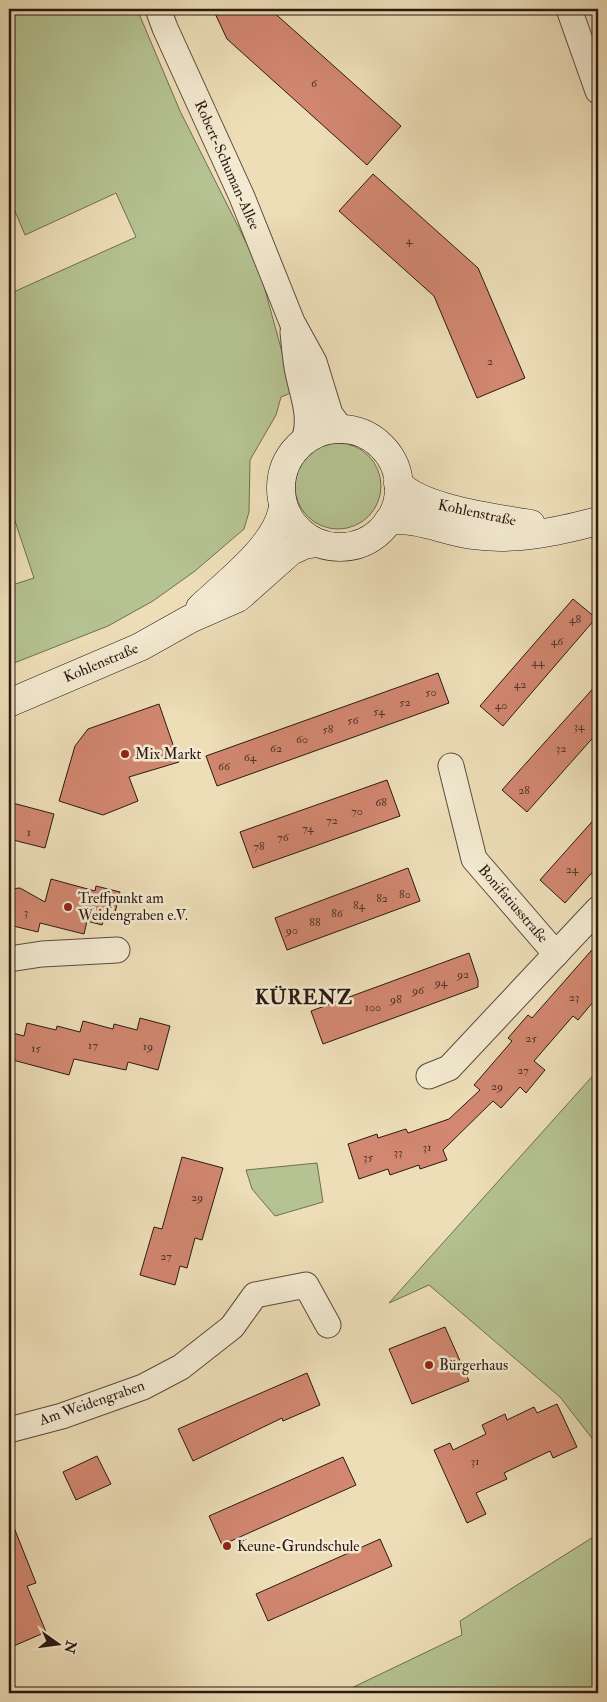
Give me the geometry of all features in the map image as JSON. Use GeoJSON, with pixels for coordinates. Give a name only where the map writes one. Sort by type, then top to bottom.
{"type":"FeatureCollection","features":[{"type":"Feature","properties":{"kind":"main road","name":"Kohlenstraße"},"geometry":{"type":"LineString","coordinates":[[9,703],[140,647],[190,619],[238,598],[291,551],[304,545],[317,543],[334,547],[356,545],[377,534],[388,522],[396,506],[398,483],[395,467],[382,448],[364,435],[342,430],[322,433],[303,442],[292,455],[284,471],[281,488],[283,505],[279,525],[271,539],[190,619]]}},
{"type":"Feature","properties":{"kind":"main road","name":"Kohlenstraße"},"geometry":{"type":"LineString","coordinates":[[398,483],[409,493],[429,502],[478,514],[562,530]]}},
{"type":"Feature","properties":{"kind":"main road","name":"Kohlenstraße"},"geometry":{"type":"LineString","coordinates":[[283,505],[296,527],[317,543]]}},
{"type":"Feature","properties":{"kind":"main road","name":"Kohlenstraße"},"geometry":{"type":"LineString","coordinates":[[388,522],[415,521],[470,534],[506,538],[562,530],[598,521]]}},
{"type":"Feature","properties":{"kind":"street","name":"Robert-Schuman-Allee"},"geometry":{"type":"LineString","coordinates":[[158,9],[242,197],[292,322],[314,362],[330,414],[342,430]]}},
{"type":"Feature","properties":{"kind":"street"},"geometry":{"type":"LineString","coordinates":[[569,9],[598,91]]}},
{"type":"Feature","properties":{"kind":"street","name":"Robert-Schuman-Allee"},"geometry":{"type":"LineString","coordinates":[[292,322],[297,367],[307,414],[308,427],[303,442]]}},
{"type":"Feature","properties":{"kind":"street","name":"Bonifatiusstraße"},"geometry":{"type":"LineString","coordinates":[[451,766],[474,859],[556,954]]}},
{"type":"Feature","properties":{"kind":"street","name":"Bonifatiusstraße"},"geometry":{"type":"LineString","coordinates":[[429,1076],[449,1068],[598,909]]}},
{"type":"Feature","properties":{"kind":"street"},"geometry":{"type":"LineString","coordinates":[[9,959],[42,954],[117,950]]}},
{"type":"Feature","properties":{"kind":"street","name":"Am Weidengraben"},"geometry":{"type":"LineString","coordinates":[[9,1430],[62,1416],[143,1387],[181,1367],[232,1327],[255,1295],[306,1285],[328,1325]]}},
{"type":"Feature","properties":{"kind":"green space"},"geometry":{"type":"Polygon","coordinates":[[[9,9],[137,9],[180,111],[259,268],[293,392],[281,397],[276,415],[250,460],[249,512],[244,529],[195,571],[153,601],[108,626],[9,665],[9,586],[34,578],[9,503],[9,294],[136,237],[116,193],[25,235],[9,197],[9,9]]]}},
{"type":"Feature","properties":{"kind":"green space"},"geometry":{"type":"Polygon","coordinates":[[[338,443],[354,446],[362,450],[374,462],[378,470],[381,486],[378,502],[374,510],[362,522],[354,526],[338,529],[322,526],[314,522],[302,510],[298,502],[295,486],[298,470],[302,462],[314,450],[322,446],[338,443]]]}},
{"type":"Feature","properties":{"kind":"green space"},"geometry":{"type":"Polygon","coordinates":[[[598,1070],[598,1446],[560,1397],[429,1285],[389,1303],[598,1070]]]}},
{"type":"Feature","properties":{"kind":"green space"},"geometry":{"type":"Polygon","coordinates":[[[317,1163],[323,1202],[275,1216],[252,1189],[246,1170],[317,1163]]]}},
{"type":"Feature","properties":{"kind":"green space"},"geometry":{"type":"Polygon","coordinates":[[[598,1534],[598,1693],[341,1693],[462,1635],[460,1621],[598,1534]]]}},
{"type":"Feature","properties":{"kind":"building"},"geometry":{"type":"Polygon","coordinates":[[[213,9],[270,9],[401,126],[367,165],[227,39],[213,9]]]}},
{"type":"Feature","properties":{"kind":"building"},"geometry":{"type":"Polygon","coordinates":[[[373,174],[478,268],[525,378],[477,398],[434,296],[339,211],[373,174]]]}},
{"type":"Feature","properties":{"kind":"building"},"geometry":{"type":"Polygon","coordinates":[[[573,599],[596,618],[503,726],[480,706],[573,599]]]}},
{"type":"Feature","properties":{"kind":"building"},"geometry":{"type":"Polygon","coordinates":[[[438,673],[449,703],[217,786],[206,756],[438,673]]]}},
{"type":"Feature","properties":{"kind":"building"},"geometry":{"type":"Polygon","coordinates":[[[598,683],[598,732],[527,812],[502,790],[598,683]]]}},
{"type":"Feature","properties":{"kind":"building","name":"Mix Markt"},"geometry":{"type":"Polygon","coordinates":[[[159,704],[179,762],[129,777],[138,801],[103,815],[59,801],[75,746],[88,729],[159,704]]]}},
{"type":"Feature","properties":{"kind":"building"},"geometry":{"type":"Polygon","coordinates":[[[387,780],[400,816],[253,868],[240,832],[387,780]]]}},
{"type":"Feature","properties":{"kind":"building"},"geometry":{"type":"Polygon","coordinates":[[[9,802],[54,814],[45,848],[9,839],[9,802]]]}},
{"type":"Feature","properties":{"kind":"building"},"geometry":{"type":"Polygon","coordinates":[[[598,815],[598,866],[565,903],[540,880],[598,815]]]}},
{"type":"Feature","properties":{"kind":"building"},"geometry":{"type":"Polygon","coordinates":[[[408,868],[420,901],[287,950],[275,918],[408,868]]]}},
{"type":"Feature","properties":{"kind":"building"},"geometry":{"type":"Polygon","coordinates":[[[51,879],[95,891],[96,886],[120,892],[114,917],[105,915],[102,925],[87,921],[84,934],[40,923],[38,932],[9,925],[9,889],[20,888],[45,902],[51,879]]]}},
{"type":"Feature","properties":{"kind":"building"},"geometry":{"type":"Polygon","coordinates":[[[598,943],[598,996],[578,1020],[573,1016],[534,1061],[545,1070],[526,1093],[520,1087],[501,1108],[493,1101],[443,1150],[447,1160],[420,1169],[419,1165],[390,1175],[388,1169],[359,1179],[348,1144],[377,1134],[378,1138],[406,1129],[408,1133],[449,1119],[480,1090],[474,1085],[512,1041],[508,1038],[528,1015],[532,1018],[598,943]]]}},
{"type":"Feature","properties":{"kind":"building"},"geometry":{"type":"Polygon","coordinates":[[[469,953],[478,980],[478,987],[323,1044],[311,1011],[469,953]]]}},
{"type":"Feature","properties":{"kind":"building"},"geometry":{"type":"Polygon","coordinates":[[[140,1018],[170,1026],[158,1070],[128,1062],[126,1070],[74,1059],[69,1075],[9,1059],[9,1032],[24,1036],[27,1023],[56,1030],[57,1026],[80,1032],[83,1021],[113,1029],[114,1024],[137,1030],[140,1018]]]}},
{"type":"Feature","properties":{"kind":"building"},"geometry":{"type":"Polygon","coordinates":[[[182,1157],[223,1168],[202,1240],[195,1238],[187,1268],[180,1266],[175,1285],[140,1275],[154,1227],[162,1229],[182,1157]]]}},
{"type":"Feature","properties":{"kind":"building","name":"Bürgerhaus"},"geometry":{"type":"Polygon","coordinates":[[[445,1327],[469,1381],[412,1404],[389,1349],[445,1327]]]}},
{"type":"Feature","properties":{"kind":"building"},"geometry":{"type":"Polygon","coordinates":[[[307,1373],[320,1405],[283,1421],[282,1418],[193,1461],[178,1429],[307,1373]]]}},
{"type":"Feature","properties":{"kind":"building"},"geometry":{"type":"Polygon","coordinates":[[[557,1404],[577,1447],[553,1458],[550,1451],[504,1473],[507,1479],[476,1493],[486,1514],[467,1523],[434,1450],[450,1443],[453,1450],[486,1434],[482,1425],[505,1414],[507,1420],[534,1407],[537,1413],[557,1404]]]}},
{"type":"Feature","properties":{"kind":"building"},"geometry":{"type":"Polygon","coordinates":[[[97,1456],[111,1484],[76,1500],[63,1472],[97,1456]]]}},
{"type":"Feature","properties":{"kind":"building"},"geometry":{"type":"Polygon","coordinates":[[[343,1457],[356,1485],[222,1545],[209,1516],[343,1457]]]}},
{"type":"Feature","properties":{"kind":"building"},"geometry":{"type":"Polygon","coordinates":[[[9,1515],[36,1583],[27,1586],[46,1632],[9,1648],[9,1515]]]}},
{"type":"Feature","properties":{"kind":"building"},"geometry":{"type":"Polygon","coordinates":[[[380,1539],[392,1566],[268,1621],[256,1594],[380,1539]]]}},
{"type":"Feature","properties":{"kind":"place","name":"Mix Markt"},"geometry":{"type":"Point","coordinates":[125,754]}},
{"type":"Feature","properties":{"kind":"place","name":"Treffpunkt am Weidengraben e.V."},"geometry":{"type":"Point","coordinates":[68,907]}},
{"type":"Feature","properties":{"kind":"place","name":"Bürgerhaus"},"geometry":{"type":"Point","coordinates":[429,1365]}},
{"type":"Feature","properties":{"kind":"place","name":"Keune-Grundschule"},"geometry":{"type":"Point","coordinates":[227,1546]}},
{"type":"Feature","properties":{"kind":"district","name":"KÜRENZ"},"geometry":{"type":"Point","coordinates":[304,997]}}]}
